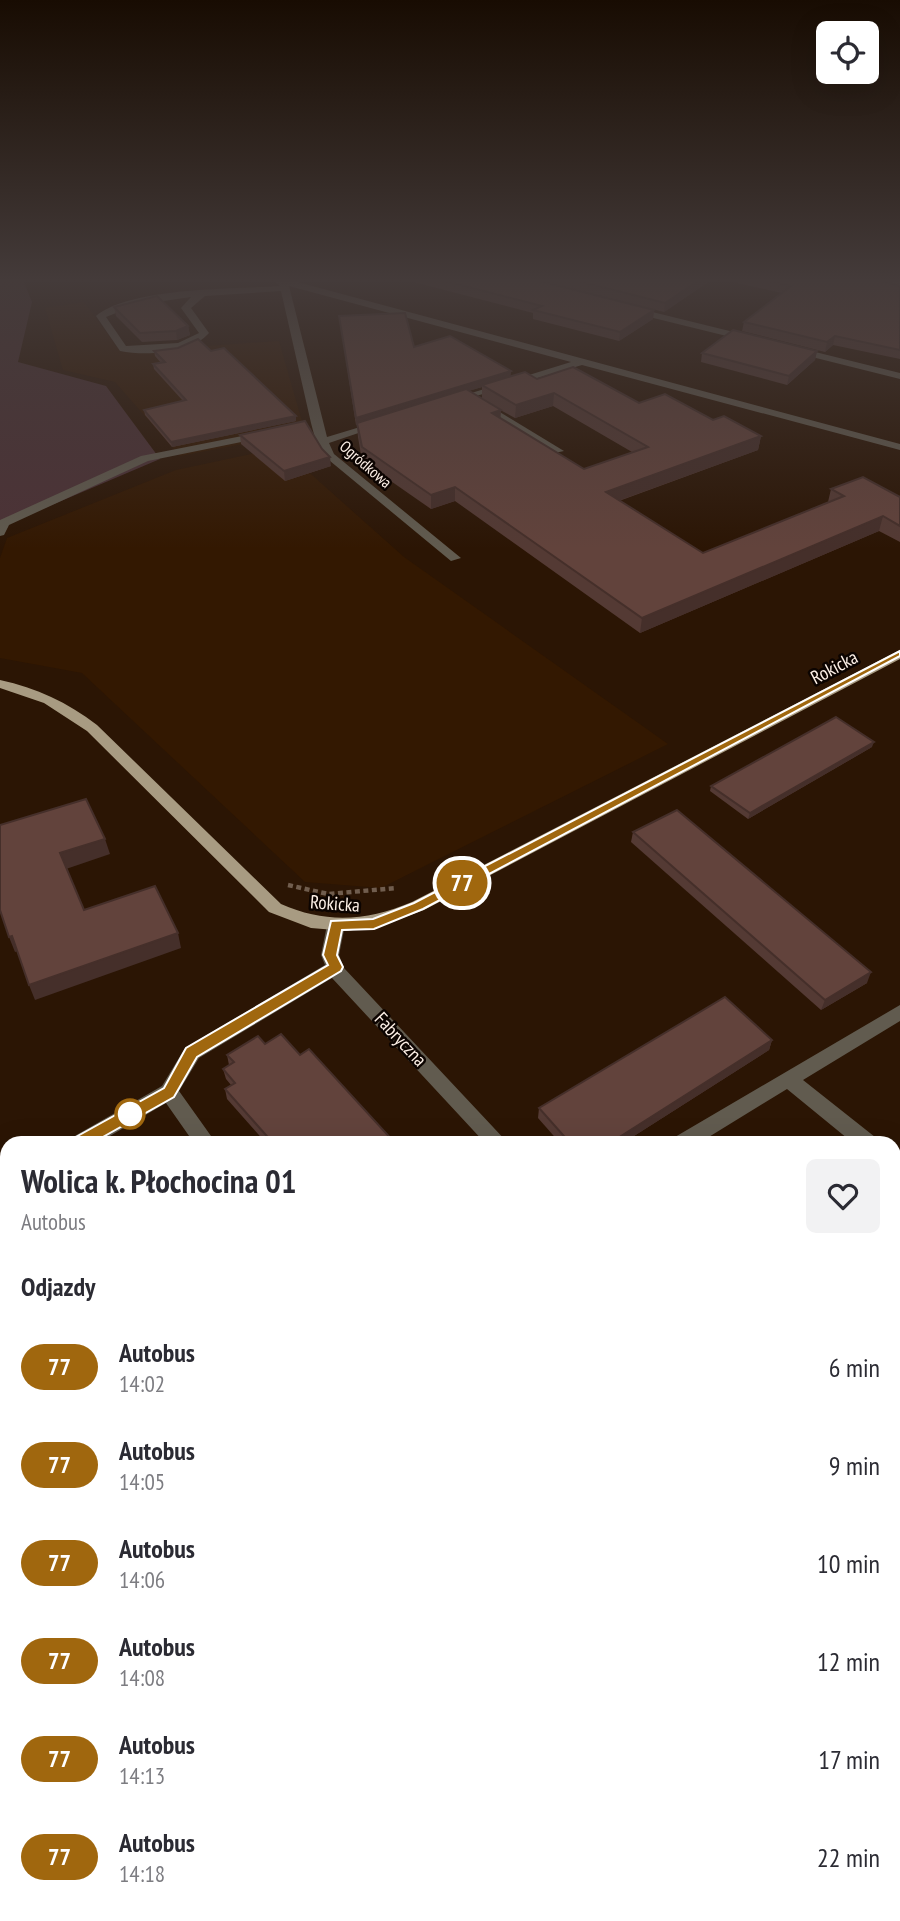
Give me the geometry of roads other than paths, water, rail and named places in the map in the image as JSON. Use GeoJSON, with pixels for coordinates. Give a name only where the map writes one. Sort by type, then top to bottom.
{"type":"FeatureCollection","features":[{"type":"Feature","properties":{"kind":"main road","name":"Rokicka"},"geometry":{"type":"LineString","coordinates":[[0,684],[28,690],[60,704],[92,728],[275,908],[302,920],[336,925],[374,924],[418,906],[900,654]]}},
{"type":"Feature","properties":{"kind":"street","name":"Ogródkowa"},"geometry":{"type":"LineString","coordinates":[[303,370],[321,442],[329,456],[455,558]]}},
{"type":"Feature","properties":{"kind":"street"},"geometry":{"type":"LineString","coordinates":[[442,406],[556,370]]}},
{"type":"Feature","properties":{"kind":"street"},"geometry":{"type":"LineString","coordinates":[[615,370],[900,447]]}},
{"type":"Feature","properties":{"kind":"street"},"geometry":{"type":"LineString","coordinates":[[874,370],[900,376]]}},
{"type":"Feature","properties":{"kind":"street"},"geometry":{"type":"LineString","coordinates":[[469,398],[559,451]]}},
{"type":"Feature","properties":{"kind":"street"},"geometry":{"type":"LineString","coordinates":[[321,442],[388,422]]}},
{"type":"Feature","properties":{"kind":"street"},"geometry":{"type":"LineString","coordinates":[[303,426],[316,423]]}},
{"type":"Feature","properties":{"kind":"street"},"geometry":{"type":"LineString","coordinates":[[0,532],[4,523],[145,458],[276,431]]}},
{"type":"Feature","properties":{"kind":"street"},"geometry":{"type":"LineString","coordinates":[[92,1136],[169,1092],[192,1053],[336,967],[330,955],[336,925]]}},
{"type":"Feature","properties":{"kind":"street","name":"Fabryczna"},"geometry":{"type":"LineString","coordinates":[[336,967],[492,1136]]}},
{"type":"Feature","properties":{"kind":"street"},"geometry":{"type":"LineString","coordinates":[[694,1136],[900,1012]]}},
{"type":"Feature","properties":{"kind":"street"},"geometry":{"type":"LineString","coordinates":[[789,1080],[859,1136]]}},
{"type":"Feature","properties":{"kind":"street"},"geometry":{"type":"LineString","coordinates":[[169,1092],[201,1136]]}}]}
